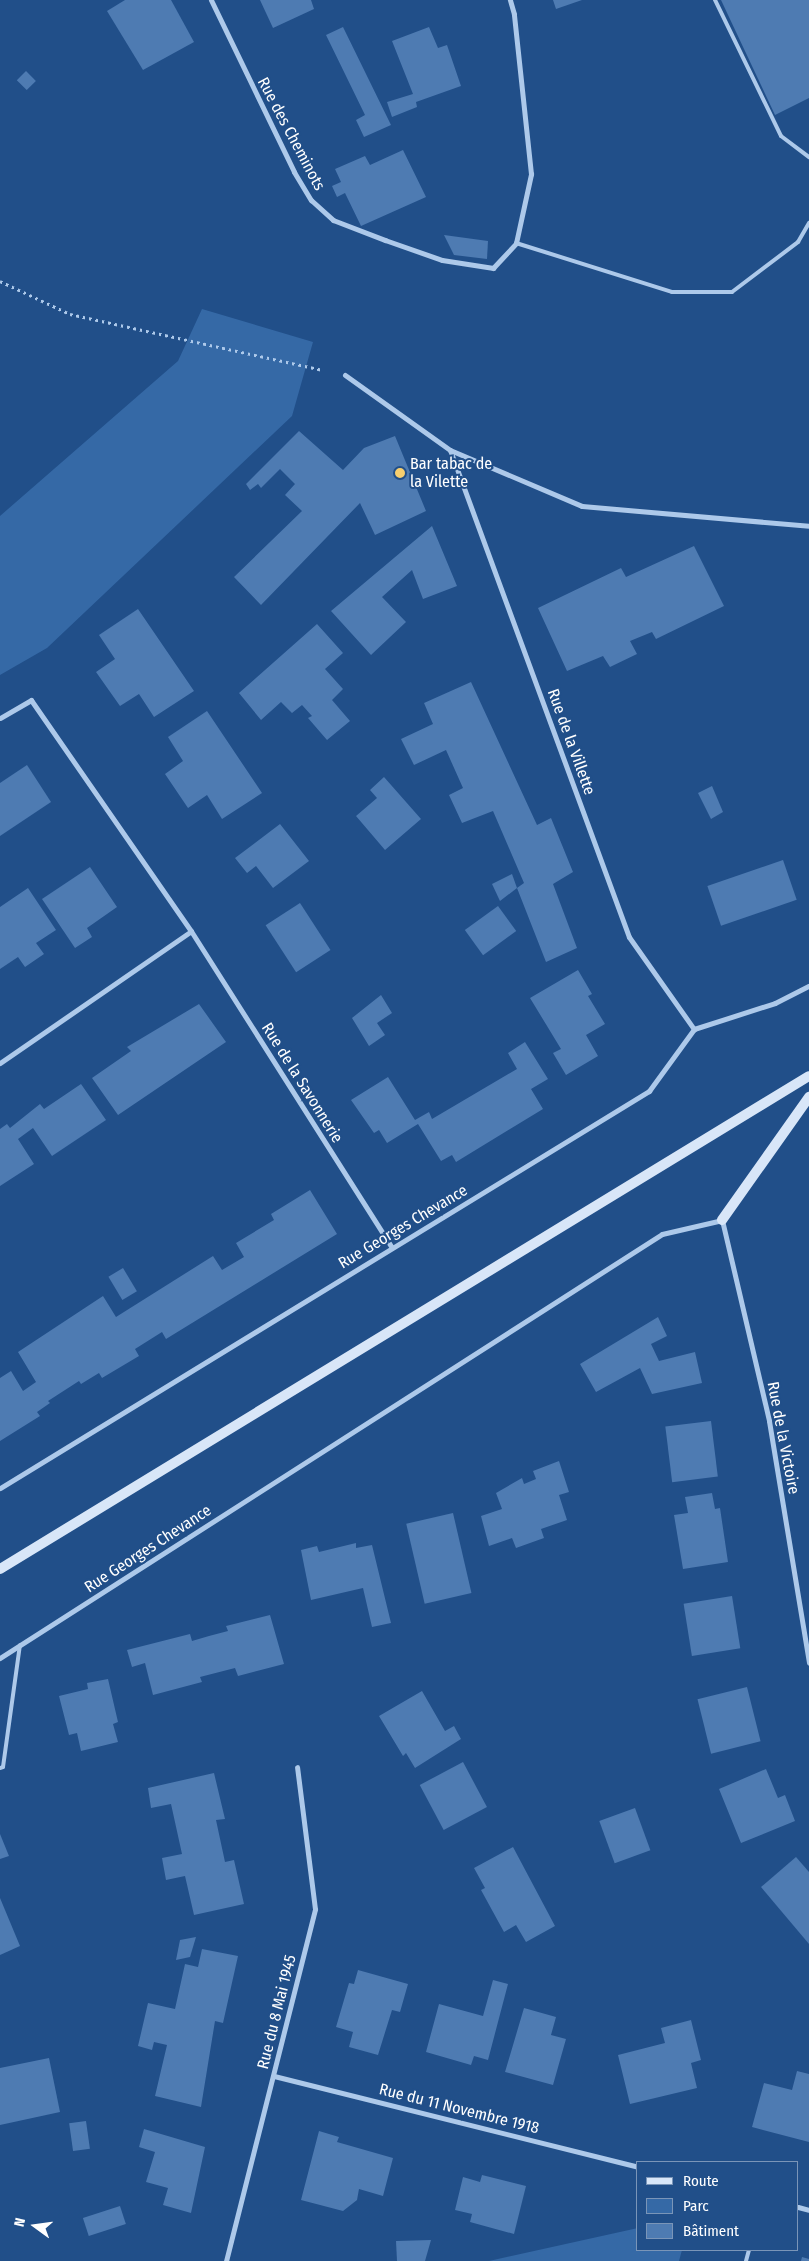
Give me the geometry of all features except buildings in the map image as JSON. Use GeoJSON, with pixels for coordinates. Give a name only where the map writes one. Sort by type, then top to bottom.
{"type":"FeatureCollection","features":[{"type":"Feature","properties":{"kind":"main road"},"geometry":{"type":"LineString","coordinates":[[0,1569],[809,1076]]}},
{"type":"Feature","properties":{"kind":"main road"},"geometry":{"type":"LineString","coordinates":[[722,1220],[809,1097]]}},
{"type":"Feature","properties":{"kind":"street","name":"Rue des Cheminots"},"geometry":{"type":"LineString","coordinates":[[211,0],[294,172],[311,200],[333,220],[442,260],[493,268],[516,243]]}},
{"type":"Feature","properties":{"kind":"street"},"geometry":{"type":"LineString","coordinates":[[510,0],[514,14],[531,174],[516,243]]}},
{"type":"Feature","properties":{"kind":"street"},"geometry":{"type":"LineString","coordinates":[[345,375],[450,450],[582,506],[809,526]]}},
{"type":"Feature","properties":{"kind":"street","name":"Rue de la Villette"},"geometry":{"type":"LineString","coordinates":[[450,450],[629,937],[694,1029]]}},
{"type":"Feature","properties":{"kind":"street","name":"Rue de la Savonnerie"},"geometry":{"type":"LineString","coordinates":[[0,718],[31,700],[190,931],[392,1248]]}},
{"type":"Feature","properties":{"kind":"street"},"geometry":{"type":"LineString","coordinates":[[0,1063],[190,931]]}},
{"type":"Feature","properties":{"kind":"street"},"geometry":{"type":"LineString","coordinates":[[694,1029],[775,1003],[809,986]]}},
{"type":"Feature","properties":{"kind":"street","name":"Rue Georges Chevance"},"geometry":{"type":"LineString","coordinates":[[0,1488],[649,1091],[694,1029]]}},
{"type":"Feature","properties":{"kind":"street","name":"Rue Georges Chevance"},"geometry":{"type":"LineString","coordinates":[[0,1658],[662,1234],[722,1220]]}},
{"type":"Feature","properties":{"kind":"street","name":"Rue de la Victoire"},"geometry":{"type":"LineString","coordinates":[[722,1220],[769,1421],[809,1663]]}},
{"type":"Feature","properties":{"kind":"street","name":"Rue du 8 Mai 1945"},"geometry":{"type":"LineString","coordinates":[[226,2261],[315,1909],[296,1767]]}},
{"type":"Feature","properties":{"kind":"street","name":"Rue du 11 Novembre 1918"},"geometry":{"type":"LineString","coordinates":[[274,2076],[636,2166]]}},
{"type":"Feature","properties":{"kind":"lane"},"geometry":{"type":"LineString","coordinates":[[714,0],[780,136],[809,157]]}},
{"type":"Feature","properties":{"kind":"lane"},"geometry":{"type":"LineString","coordinates":[[516,243],[672,292],[732,292],[798,242],[809,223]]}},
{"type":"Feature","properties":{"kind":"lane"},"geometry":{"type":"LineString","coordinates":[[0,1768],[3,1767],[20,1646]]}},
{"type":"Feature","properties":{"kind":"path"},"geometry":{"type":"LineString","coordinates":[[0,281],[70,314],[345,375]]}},
{"type":"Feature","properties":{"kind":"green space"},"geometry":{"type":"Polygon","coordinates":[[[202,309],[313,342],[292,416],[47,648],[0,675],[0,516],[178,361],[202,309]]]}},
{"type":"Feature","properties":{"kind":"green space"},"geometry":{"type":"Polygon","coordinates":[[[636,2228],[636,2251],[682,2251],[679,2261],[489,2261],[636,2228]]]}},
{"type":"Feature","properties":{"kind":"place","name":"Bar tabac de la Vilette"},"geometry":{"type":"Point","coordinates":[400,473]}}]}
